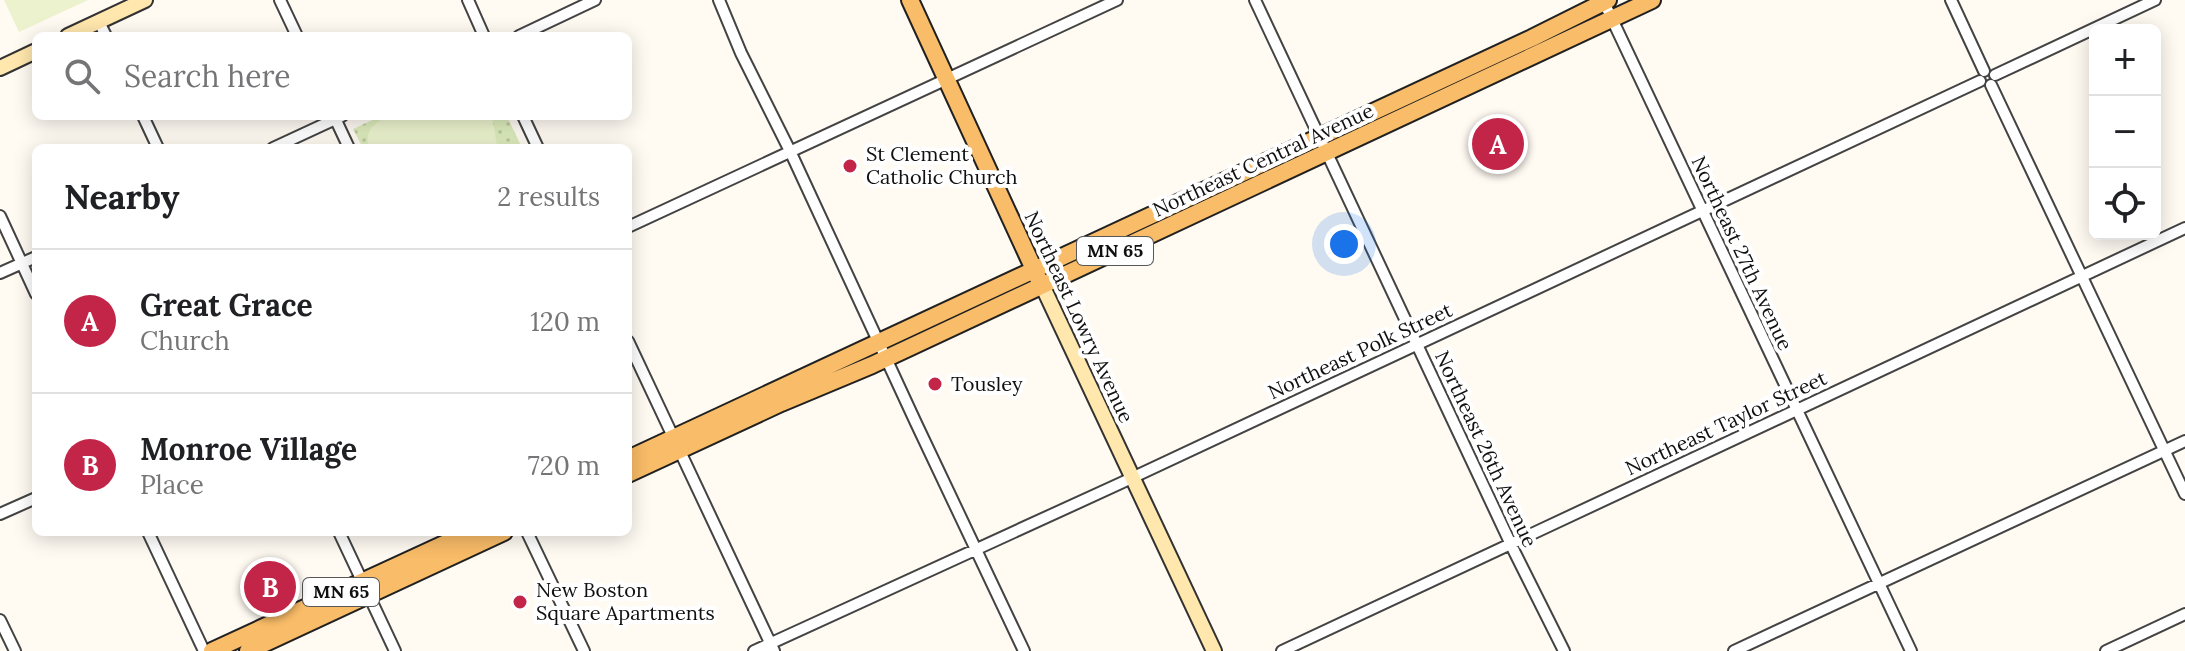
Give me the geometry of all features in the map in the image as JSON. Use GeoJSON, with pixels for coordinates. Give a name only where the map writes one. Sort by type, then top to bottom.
{"type":"FeatureCollection","features":[{"type":"Feature","properties":{"kind":"main road"},"geometry":{"type":"LineString","coordinates":[[77,32],[145,0]]}},
{"type":"Feature","properties":{"kind":"main road","name":"Northeast Lowry Avenue"},"geometry":{"type":"LineString","coordinates":[[910,0],[1214,651]]}},
{"type":"Feature","properties":{"kind":"main road","name":"Northeast Central Avenue"},"geometry":{"type":"LineString","coordinates":[[632,472],[678,444],[883,351],[1042,285],[1652,0]]}},
{"type":"Feature","properties":{"kind":"main road","name":"Northeast Central Avenue"},"geometry":{"type":"LineString","coordinates":[[883,351],[1034,269],[1605,1]]}},
{"type":"Feature","properties":{"kind":"main road"},"geometry":{"type":"LineString","coordinates":[[0,68],[32,53]]}},
{"type":"Feature","properties":{"kind":"main road","name":"Northeast Central Avenue"},"geometry":{"type":"LineString","coordinates":[[632,458],[678,444]]}},
{"type":"Feature","properties":{"kind":"main road","name":"MN 65"},"geometry":{"type":"LineString","coordinates":[[248,651],[463,536]]}},
{"type":"Feature","properties":{"kind":"main road","name":"MN 65"},"geometry":{"type":"LineString","coordinates":[[212,651],[494,536]]}},
{"type":"Feature","properties":{"kind":"street"},"geometry":{"type":"LineString","coordinates":[[280,0],[295,32]]}},
{"type":"Feature","properties":{"kind":"street"},"geometry":{"type":"LineString","coordinates":[[468,0],[482,32]]}},
{"type":"Feature","properties":{"kind":"street"},"geometry":{"type":"LineString","coordinates":[[527,32],[595,0]]}},
{"type":"Feature","properties":{"kind":"street"},"geometry":{"type":"LineString","coordinates":[[719,0],[741,53],[1024,651]]}},
{"type":"Feature","properties":{"kind":"street"},"geometry":{"type":"LineString","coordinates":[[632,225],[1117,0]]}},
{"type":"Feature","properties":{"kind":"street","name":"Northeast 26th Avenue"},"geometry":{"type":"LineString","coordinates":[[1255,0],[1564,651]]}},
{"type":"Feature","properties":{"kind":"street"},"geometry":{"type":"LineString","coordinates":[[1951,0],[2185,494]]}},
{"type":"Feature","properties":{"kind":"street","name":"Northeast Polk Street"},"geometry":{"type":"LineString","coordinates":[[754,651],[772,647],[976,548],[2155,0]]}},
{"type":"Feature","properties":{"kind":"street","name":"Northeast 27th Avenue"},"geometry":{"type":"LineString","coordinates":[[1605,1],[1911,651]]}},
{"type":"Feature","properties":{"kind":"street"},"geometry":{"type":"LineString","coordinates":[[99,22],[104,32]]}},
{"type":"Feature","properties":{"kind":"street"},"geometry":{"type":"LineString","coordinates":[[145,120],[156,144]]}},
{"type":"Feature","properties":{"kind":"street"},"geometry":{"type":"LineString","coordinates":[[281,144],[331,120]]}},
{"type":"Feature","properties":{"kind":"street"},"geometry":{"type":"LineString","coordinates":[[338,120],[347,144]]}},
{"type":"Feature","properties":{"kind":"street"},"geometry":{"type":"LineString","coordinates":[[525,120],[536,144]]}},
{"type":"Feature","properties":{"kind":"street"},"geometry":{"type":"LineString","coordinates":[[0,216],[32,285]]}},
{"type":"Feature","properties":{"kind":"street","name":"Northeast Taylor Street"},"geometry":{"type":"LineString","coordinates":[[1282,651],[2185,228]]}},
{"type":"Feature","properties":{"kind":"street"},"geometry":{"type":"LineString","coordinates":[[0,273],[32,259]]}},
{"type":"Feature","properties":{"kind":"street"},"geometry":{"type":"LineString","coordinates":[[632,349],[772,647]]}},
{"type":"Feature","properties":{"kind":"street"},"geometry":{"type":"LineString","coordinates":[[1734,651],[2185,441]]}},
{"type":"Feature","properties":{"kind":"street"},"geometry":{"type":"LineString","coordinates":[[0,514],[32,500]]}},
{"type":"Feature","properties":{"kind":"street"},"geometry":{"type":"LineString","coordinates":[[150,536],[204,651]]}},
{"type":"Feature","properties":{"kind":"street"},"geometry":{"type":"LineString","coordinates":[[341,536],[395,651]]}},
{"type":"Feature","properties":{"kind":"street"},"geometry":{"type":"LineString","coordinates":[[529,536],[584,651]]}},
{"type":"Feature","properties":{"kind":"street"},"geometry":{"type":"LineString","coordinates":[[2106,651],[2185,614]]}},
{"type":"Feature","properties":{"kind":"street"},"geometry":{"type":"LineString","coordinates":[[0,620],[15,651]]}},
{"type":"Feature","properties":{"kind":"green space"},"geometry":{"type":"Polygon","coordinates":[[[4,0],[88,0],[19,32],[4,0]]]}},
{"type":"Feature","properties":{"kind":"green space"},"geometry":{"type":"Polygon","coordinates":[[[372,120],[509,120],[520,144],[361,144],[353,129],[372,120]]]}},
{"type":"Feature","properties":{"kind":"green space"},"geometry":{"type":"Polygon","coordinates":[[[493,120],[497,144],[369,144],[369,132],[379,121],[493,120]]]}},
{"type":"Feature","properties":{"kind":"place","name":"Great Grace"},"geometry":{"type":"Point","coordinates":[1498,144]}},
{"type":"Feature","properties":{"kind":"place","name":"St Clement Catholic Church"},"geometry":{"type":"Point","coordinates":[850,166]}},
{"type":"Feature","properties":{"kind":"place","name":"Tousley"},"geometry":{"type":"Point","coordinates":[935,384]}},
{"type":"Feature","properties":{"kind":"place","name":"Monroe Village"},"geometry":{"type":"Point","coordinates":[270,587]}},
{"type":"Feature","properties":{"kind":"place","name":"New Boston Square Apartments"},"geometry":{"type":"Point","coordinates":[520,602]}}]}
